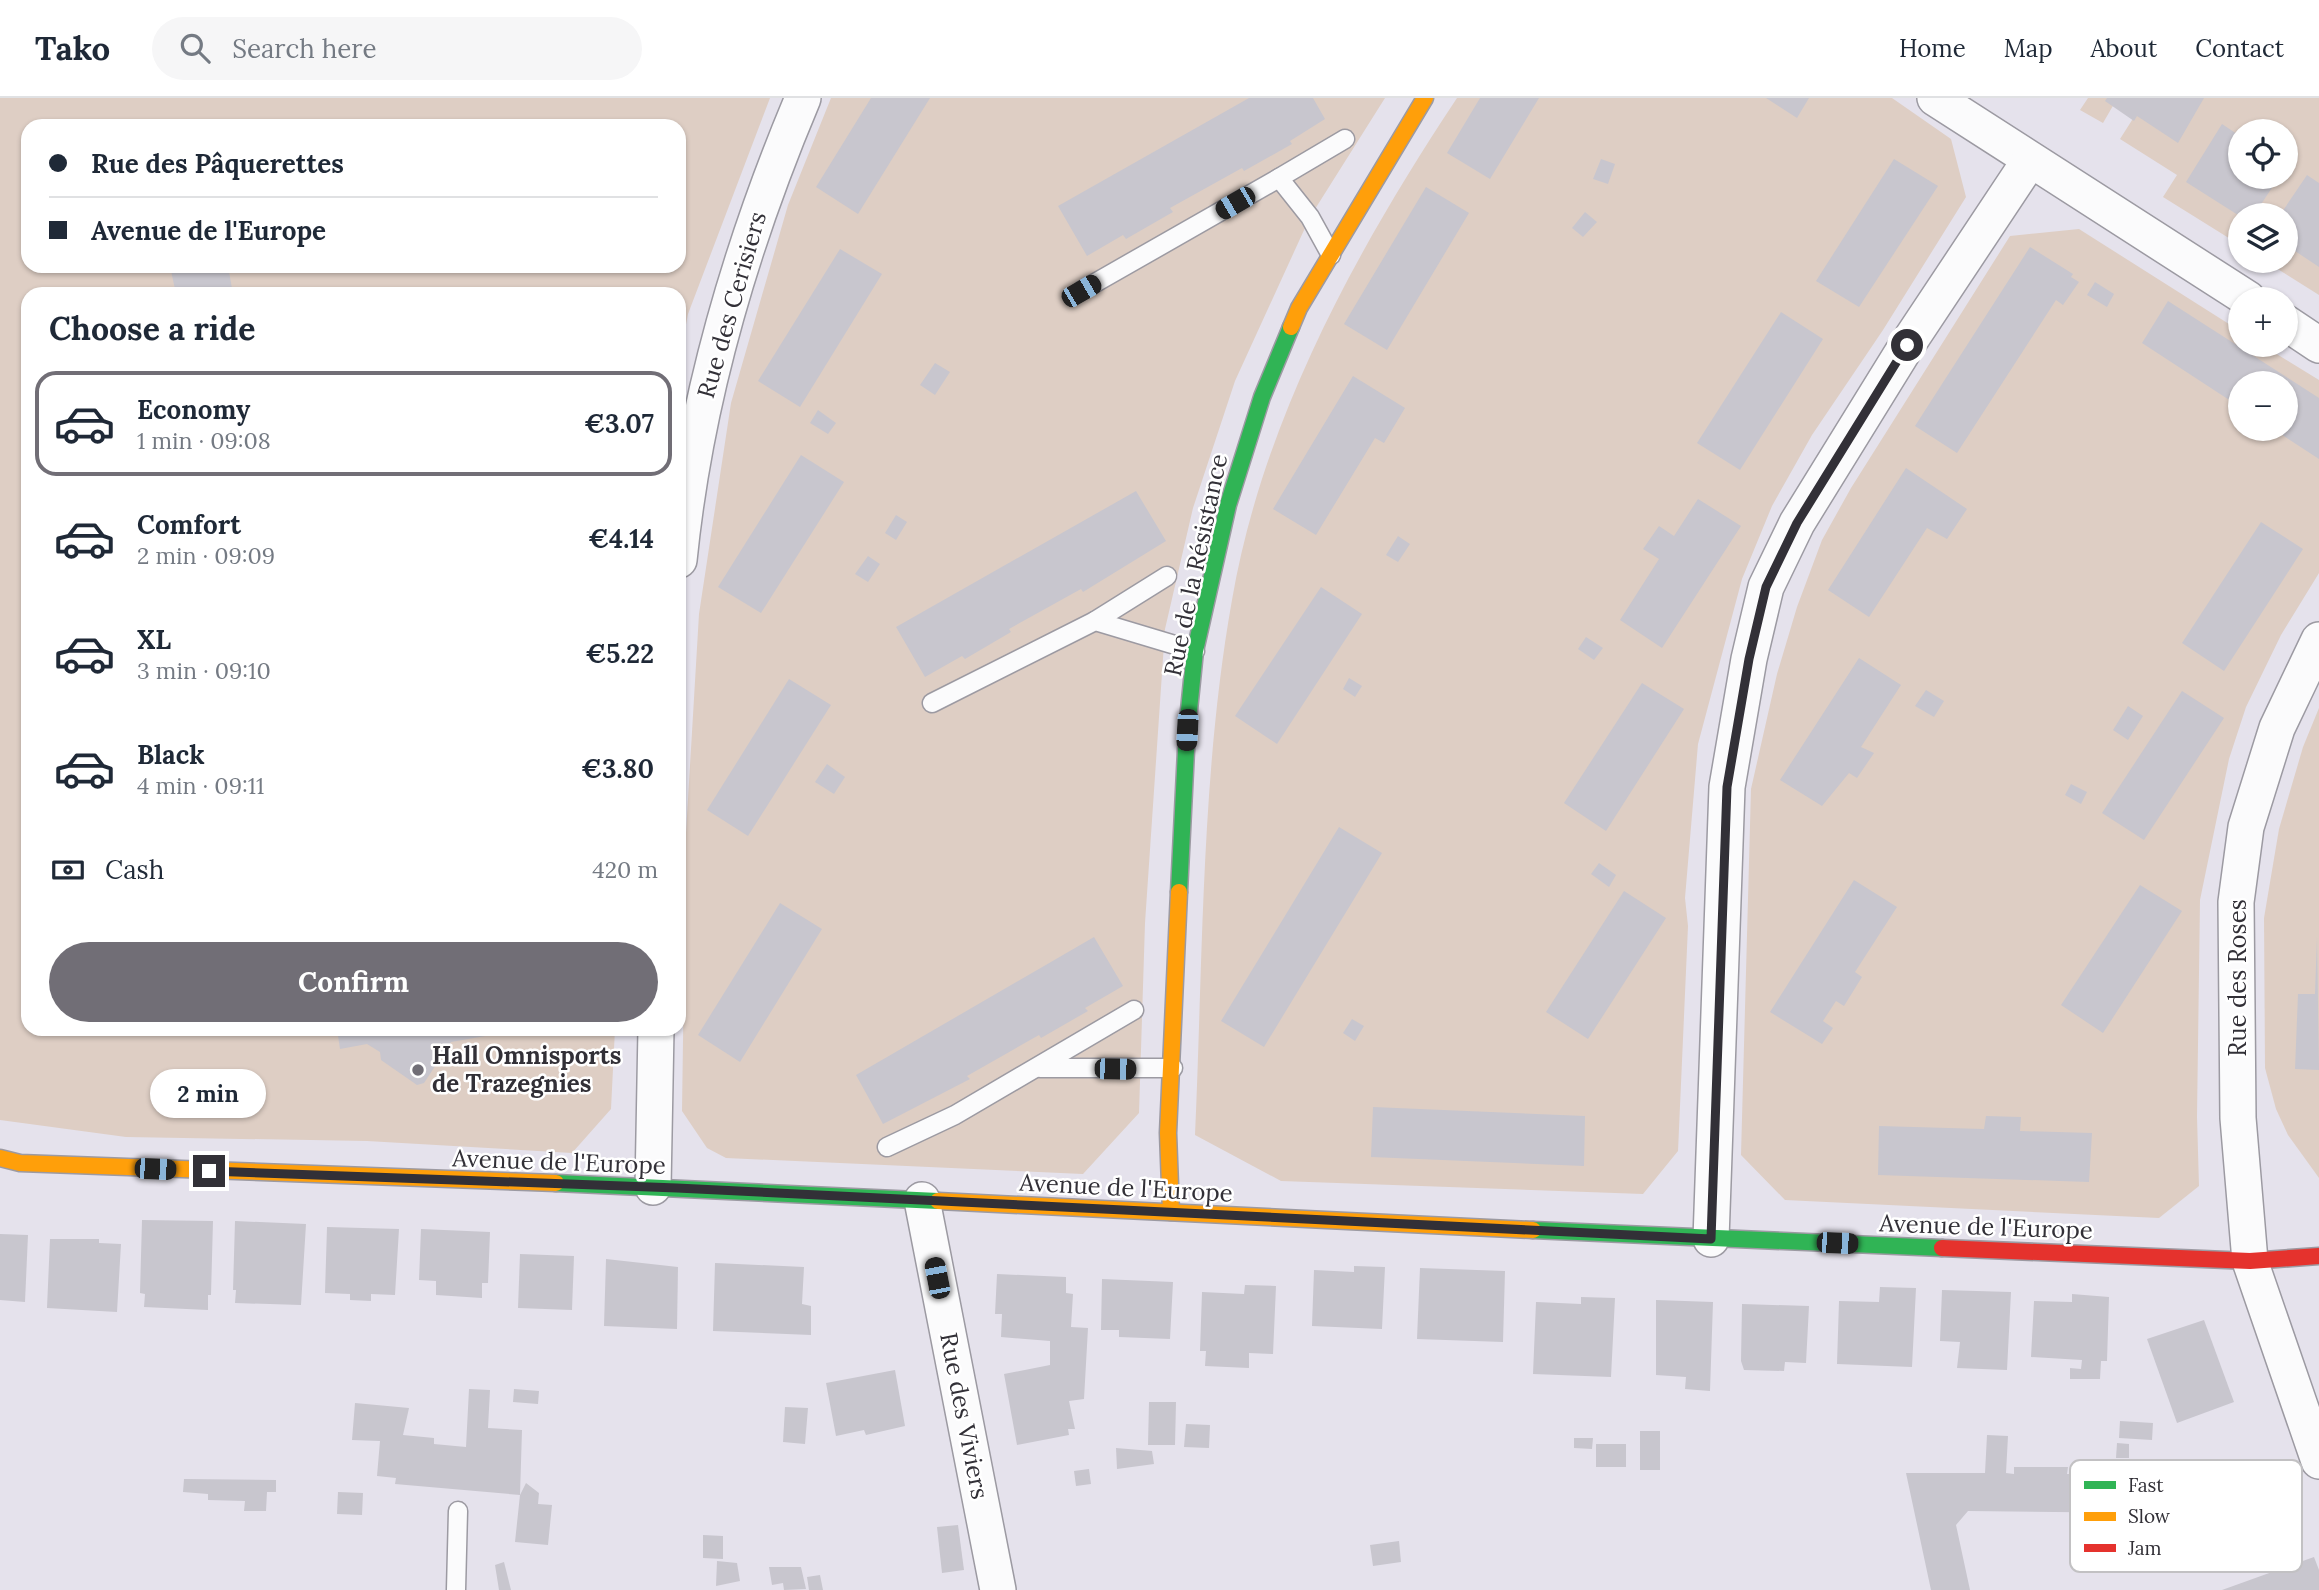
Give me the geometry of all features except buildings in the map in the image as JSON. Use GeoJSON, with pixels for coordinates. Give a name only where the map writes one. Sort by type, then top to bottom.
{"type":"FeatureCollection","features":[{"type":"Feature","properties":{"kind":"street","name":"Rue des Cerisiers"},"geometry":{"type":"LineString","coordinates":[[686,516],[706,389],[764,191],[803,98]]}},
{"type":"Feature","properties":{"kind":"street","name":"Rue de la Résistance"},"geometry":{"type":"LineString","coordinates":[[1171,1212],[1168,1133],[1187,730],[1195,651],[1228,505],[1246,444],[1300,308],[1425,98]]}},
{"type":"Feature","properties":{"kind":"street"},"geometry":{"type":"LineString","coordinates":[[1935,98],[2229,287]]}},
{"type":"Feature","properties":{"kind":"street"},"geometry":{"type":"LineString","coordinates":[[1711,1239],[1727,787],[1749,659],[1766,587],[1797,523],[1907,345],[2031,160]]}},
{"type":"Feature","properties":{"kind":"street"},"geometry":{"type":"LineString","coordinates":[[2298,331],[2319,345]]}},
{"type":"Feature","properties":{"kind":"street","name":"Rue des Roses"},"geometry":{"type":"LineString","coordinates":[[2319,639],[2277,728],[2246,827],[2236,901],[2238,1118],[2250,1261],[2319,1461]]}},
{"type":"Feature","properties":{"kind":"street"},"geometry":{"type":"LineString","coordinates":[[653,1187],[656,1036]]}},
{"type":"Feature","properties":{"kind":"street","name":"Avenue de l'Europe"},"geometry":{"type":"LineString","coordinates":[[0,1158],[47,1164],[653,1187],[1711,1239],[2250,1261]]}},
{"type":"Feature","properties":{"kind":"street","name":"Rue des Viviers"},"geometry":{"type":"LineString","coordinates":[[922,1200],[999,1590]]}},
{"type":"Feature","properties":{"kind":"street"},"geometry":{"type":"LineString","coordinates":[[2250,1261],[2319,1256]]}},
{"type":"Feature","properties":{"kind":"lane"},"geometry":{"type":"LineString","coordinates":[[1081,291],[1345,139]]}},
{"type":"Feature","properties":{"kind":"lane"},"geometry":{"type":"LineString","coordinates":[[1279,178],[1310,217],[1331,255]]}},
{"type":"Feature","properties":{"kind":"lane"},"geometry":{"type":"LineString","coordinates":[[932,703],[1095,621],[1167,576]]}},
{"type":"Feature","properties":{"kind":"lane"},"geometry":{"type":"LineString","coordinates":[[1095,621],[1195,651]]}},
{"type":"Feature","properties":{"kind":"lane"},"geometry":{"type":"LineString","coordinates":[[887,1147],[955,1115],[1134,1010]]}},
{"type":"Feature","properties":{"kind":"lane"},"geometry":{"type":"LineString","coordinates":[[1038,1068],[1173,1068]]}},
{"type":"Feature","properties":{"kind":"lane"},"geometry":{"type":"LineString","coordinates":[[456,1590],[458,1510]]}},
{"type":"Feature","properties":{"kind":"shaded area"},"geometry":{"type":"Polygon","coordinates":[[[0,98],[770,98],[686,324],[686,287],[21,287],[21,1036],[615,1036],[611,1109],[572,1153],[367,1141],[126,1137],[0,1120],[0,98]]]}},
{"type":"Feature","properties":{"kind":"shaded area"},"geometry":{"type":"Polygon","coordinates":[[[831,98],[1385,98],[1310,217],[1235,381],[1193,508],[1165,629],[1145,923],[1139,1113],[1083,1174],[726,1158],[707,1148],[682,1111],[683,1036],[686,1036],[686,833],[699,614],[731,403],[788,205],[831,98]]]}},
{"type":"Feature","properties":{"kind":"shaded area"},"geometry":{"type":"Polygon","coordinates":[[[1457,98],[1892,98],[1951,139],[1966,197],[1883,330],[1812,435],[1772,506],[1742,579],[1698,744],[1685,898],[1688,926],[1678,1151],[1643,1194],[1281,1181],[1195,1135],[1205,866],[1214,732],[1232,600],[1246,533],[1266,466],[1290,401],[1319,338],[1384,215],[1457,98]]]}},
{"type":"Feature","properties":{"kind":"shaded area"},"geometry":{"type":"Polygon","coordinates":[[[2088,98],[2319,98],[2319,295],[2284,273],[2298,273],[2298,203],[2228,203],[2228,238],[2163,197],[2177,175],[2120,139],[2134,117],[2114,104],[2103,123],[2080,110],[2088,98]]]}},
{"type":"Feature","properties":{"kind":"shaded area"},"geometry":{"type":"Polygon","coordinates":[[[2079,229],[2228,323],[2228,357],[2282,357],[2319,380],[2319,573],[2281,635],[2246,707],[2229,759],[2200,900],[2197,1117],[2199,1186],[2159,1218],[1785,1200],[1741,1155],[1751,789],[1777,674],[1797,607],[1822,540],[1851,488],[2010,236],[2079,229]]]}},
{"type":"Feature","properties":{"kind":"shaded area"},"geometry":{"type":"Polygon","coordinates":[[[2319,708],[2319,1178],[2288,1135],[2276,1109],[2265,1068],[2264,918],[2279,829],[2303,747],[2319,708]]]}},
{"type":"Feature","properties":{"kind":"traffic: fast"},"geometry":{"type":"LineString","coordinates":[[1179,892],[1187,730],[1195,651],[1228,505],[1262,397],[1291,327]]}},
{"type":"Feature","properties":{"kind":"traffic: fast"},"geometry":{"type":"LineString","coordinates":[[556,1183],[938,1201]]}},
{"type":"Feature","properties":{"kind":"traffic: fast"},"geometry":{"type":"LineString","coordinates":[[1533,1230],[1942,1248]]}},
{"type":"Feature","properties":{"kind":"traffic: slow"},"geometry":{"type":"LineString","coordinates":[[1291,327],[1299,308],[1425,98]]}},
{"type":"Feature","properties":{"kind":"traffic: slow"},"geometry":{"type":"LineString","coordinates":[[1171,1212],[1168,1133],[1179,892]]}},
{"type":"Feature","properties":{"kind":"traffic: slow"},"geometry":{"type":"LineString","coordinates":[[0,1158],[20,1163],[556,1183]]}},
{"type":"Feature","properties":{"kind":"traffic: slow"},"geometry":{"type":"LineString","coordinates":[[938,1201],[1533,1230]]}},
{"type":"Feature","properties":{"kind":"traffic: jam"},"geometry":{"type":"LineString","coordinates":[[1942,1248],[2250,1261],[2319,1256]]}},
{"type":"Feature","properties":{"kind":"place","name":"Hall Omnisports de Trazegnies"},"geometry":{"type":"Point","coordinates":[418,1070]}},
{"type":"Feature","properties":{"kind":"route"},"geometry":{"type":"LineString","coordinates":[[209,1171],[677,1188],[1711,1239],[1727,787],[1749,659],[1766,587],[1797,523],[1907,345]]}}]}
